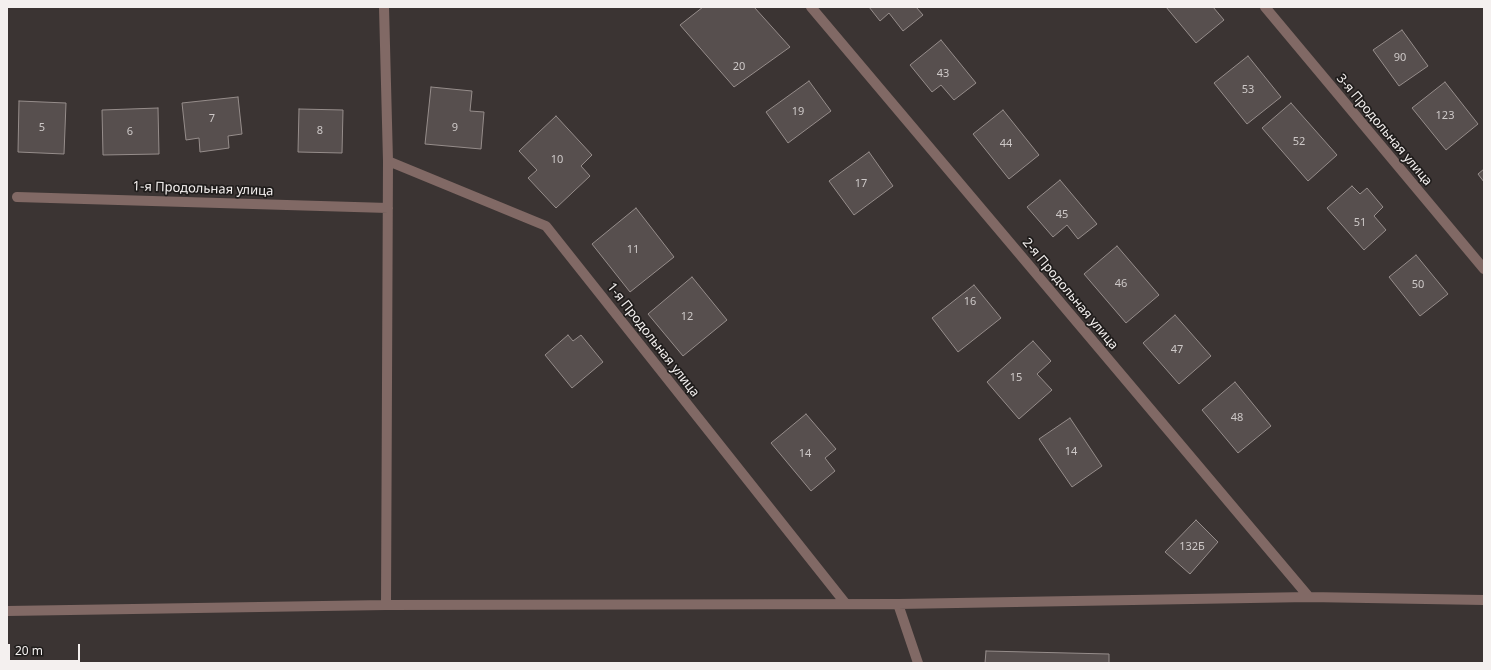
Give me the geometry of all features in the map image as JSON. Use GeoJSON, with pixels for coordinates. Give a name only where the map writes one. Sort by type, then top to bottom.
{"type":"FeatureCollection","features":[{"type":"Feature","properties":{"kind":"street"},"geometry":{"type":"LineString","coordinates":[[384,7],[388,161],[386,605]]}},
{"type":"Feature","properties":{"kind":"street","name":"2-я Продольная улица"},"geometry":{"type":"LineString","coordinates":[[811,7],[1309,597]]}},
{"type":"Feature","properties":{"kind":"street","name":"3-я Продольная улица"},"geometry":{"type":"LineString","coordinates":[[1265,7],[1484,269]]}},
{"type":"Feature","properties":{"kind":"street","name":"1-я Продольная улица"},"geometry":{"type":"LineString","coordinates":[[388,161],[546,226],[846,604]]}},
{"type":"Feature","properties":{"kind":"street","name":"1-я Продольная улица"},"geometry":{"type":"LineString","coordinates":[[17,197],[388,208]]}},
{"type":"Feature","properties":{"kind":"street"},"geometry":{"type":"LineString","coordinates":[[7,611],[386,605],[898,604],[1309,597],[1484,600]]}},
{"type":"Feature","properties":{"kind":"street"},"geometry":{"type":"LineString","coordinates":[[898,604],[918,663]]}},
{"type":"Feature","properties":{"kind":"building"},"geometry":{"type":"Polygon","coordinates":[[[703,7],[754,7],[790,47],[734,87],[680,25],[703,7]]]}},
{"type":"Feature","properties":{"kind":"building"},"geometry":{"type":"Polygon","coordinates":[[[869,7],[916,7],[923,15],[903,31],[889,13],[880,21],[869,7]]]}},
{"type":"Feature","properties":{"kind":"building"},"geometry":{"type":"Polygon","coordinates":[[[1166,7],[1213,7],[1224,20],[1196,43],[1166,7]]]}},
{"type":"Feature","properties":{"kind":"building"},"geometry":{"type":"Polygon","coordinates":[[[1402,30],[1428,66],[1399,86],[1373,50],[1402,30]]]}},
{"type":"Feature","properties":{"kind":"building"},"geometry":{"type":"Polygon","coordinates":[[[941,40],[976,83],[954,100],[941,85],[932,92],[910,65],[941,40]]]}},
{"type":"Feature","properties":{"kind":"building"},"geometry":{"type":"Polygon","coordinates":[[[1248,56],[1281,97],[1247,124],[1214,83],[1248,56]]]}},
{"type":"Feature","properties":{"kind":"building"},"geometry":{"type":"Polygon","coordinates":[[[809,81],[831,111],[788,143],[766,112],[809,81]]]}},
{"type":"Feature","properties":{"kind":"building"},"geometry":{"type":"Polygon","coordinates":[[[1445,82],[1478,124],[1446,150],[1412,108],[1445,82]]]}},
{"type":"Feature","properties":{"kind":"building"},"geometry":{"type":"Polygon","coordinates":[[[431,87],[472,91],[470,111],[484,112],[481,149],[425,144],[431,87]]]}},
{"type":"Feature","properties":{"kind":"building"},"geometry":{"type":"Polygon","coordinates":[[[238,97],[242,134],[228,136],[229,148],[200,152],[199,138],[186,140],[182,103],[238,97]]]}},
{"type":"Feature","properties":{"kind":"building"},"geometry":{"type":"Polygon","coordinates":[[[19,101],[66,103],[64,154],[18,152],[19,101]]]}},
{"type":"Feature","properties":{"kind":"building"},"geometry":{"type":"Polygon","coordinates":[[[1291,103],[1337,155],[1308,181],[1262,128],[1291,103]]]}},
{"type":"Feature","properties":{"kind":"building"},"geometry":{"type":"Polygon","coordinates":[[[158,108],[159,154],[103,155],[102,110],[158,108]]]}},
{"type":"Feature","properties":{"kind":"building"},"geometry":{"type":"Polygon","coordinates":[[[299,109],[343,110],[342,153],[298,152],[299,109]]]}},
{"type":"Feature","properties":{"kind":"building"},"geometry":{"type":"Polygon","coordinates":[[[1003,110],[1039,155],[1009,179],[973,134],[1003,110]]]}},
{"type":"Feature","properties":{"kind":"building"},"geometry":{"type":"Polygon","coordinates":[[[556,116],[592,155],[581,166],[590,176],[556,208],[528,178],[537,170],[519,151],[556,116]]]}},
{"type":"Feature","properties":{"kind":"building"},"geometry":{"type":"Polygon","coordinates":[[[869,152],[893,186],[854,215],[829,181],[869,152]]]}},
{"type":"Feature","properties":{"kind":"building"},"geometry":{"type":"Polygon","coordinates":[[[1484,169],[1484,182],[1478,174],[1484,169]]]}},
{"type":"Feature","properties":{"kind":"building"},"geometry":{"type":"Polygon","coordinates":[[[1060,180],[1097,224],[1078,239],[1067,225],[1053,237],[1027,207],[1060,180]]]}},
{"type":"Feature","properties":{"kind":"building"},"geometry":{"type":"Polygon","coordinates":[[[1352,186],[1360,194],[1367,188],[1383,207],[1374,216],[1386,230],[1364,250],[1327,208],[1352,186]]]}},
{"type":"Feature","properties":{"kind":"building"},"geometry":{"type":"Polygon","coordinates":[[[636,208],[674,257],[630,292],[592,244],[636,208]]]}},
{"type":"Feature","properties":{"kind":"building"},"geometry":{"type":"Polygon","coordinates":[[[1117,246],[1159,295],[1126,323],[1084,274],[1117,246]]]}},
{"type":"Feature","properties":{"kind":"building"},"geometry":{"type":"Polygon","coordinates":[[[1416,255],[1448,294],[1420,316],[1389,277],[1416,255]]]}},
{"type":"Feature","properties":{"kind":"building"},"geometry":{"type":"Polygon","coordinates":[[[692,277],[727,320],[683,356],[648,314],[692,277]]]}},
{"type":"Feature","properties":{"kind":"building"},"geometry":{"type":"Polygon","coordinates":[[[974,285],[1001,318],[958,352],[932,318],[974,285]]]}},
{"type":"Feature","properties":{"kind":"building"},"geometry":{"type":"Polygon","coordinates":[[[1175,315],[1211,356],[1179,384],[1143,343],[1175,315]]]}},
{"type":"Feature","properties":{"kind":"building"},"geometry":{"type":"Polygon","coordinates":[[[568,335],[573,341],[581,335],[603,362],[572,388],[545,355],[568,335]]]}},
{"type":"Feature","properties":{"kind":"building"},"geometry":{"type":"Polygon","coordinates":[[[1033,341],[1051,361],[1037,374],[1052,390],[1019,419],[987,382],[1033,341]]]}},
{"type":"Feature","properties":{"kind":"building"},"geometry":{"type":"Polygon","coordinates":[[[1235,382],[1271,426],[1238,453],[1202,410],[1235,382]]]}},
{"type":"Feature","properties":{"kind":"building"},"geometry":{"type":"Polygon","coordinates":[[[806,414],[836,449],[825,458],[835,471],[811,491],[771,443],[806,414]]]}},
{"type":"Feature","properties":{"kind":"building"},"geometry":{"type":"Polygon","coordinates":[[[1070,418],[1102,466],[1072,487],[1039,439],[1070,418]]]}},
{"type":"Feature","properties":{"kind":"building"},"geometry":{"type":"Polygon","coordinates":[[[1196,520],[1218,542],[1190,574],[1165,552],[1196,520]]]}},
{"type":"Feature","properties":{"kind":"building"},"geometry":{"type":"Polygon","coordinates":[[[986,651],[1109,654],[1109,663],[985,663],[986,651]]]}}]}
